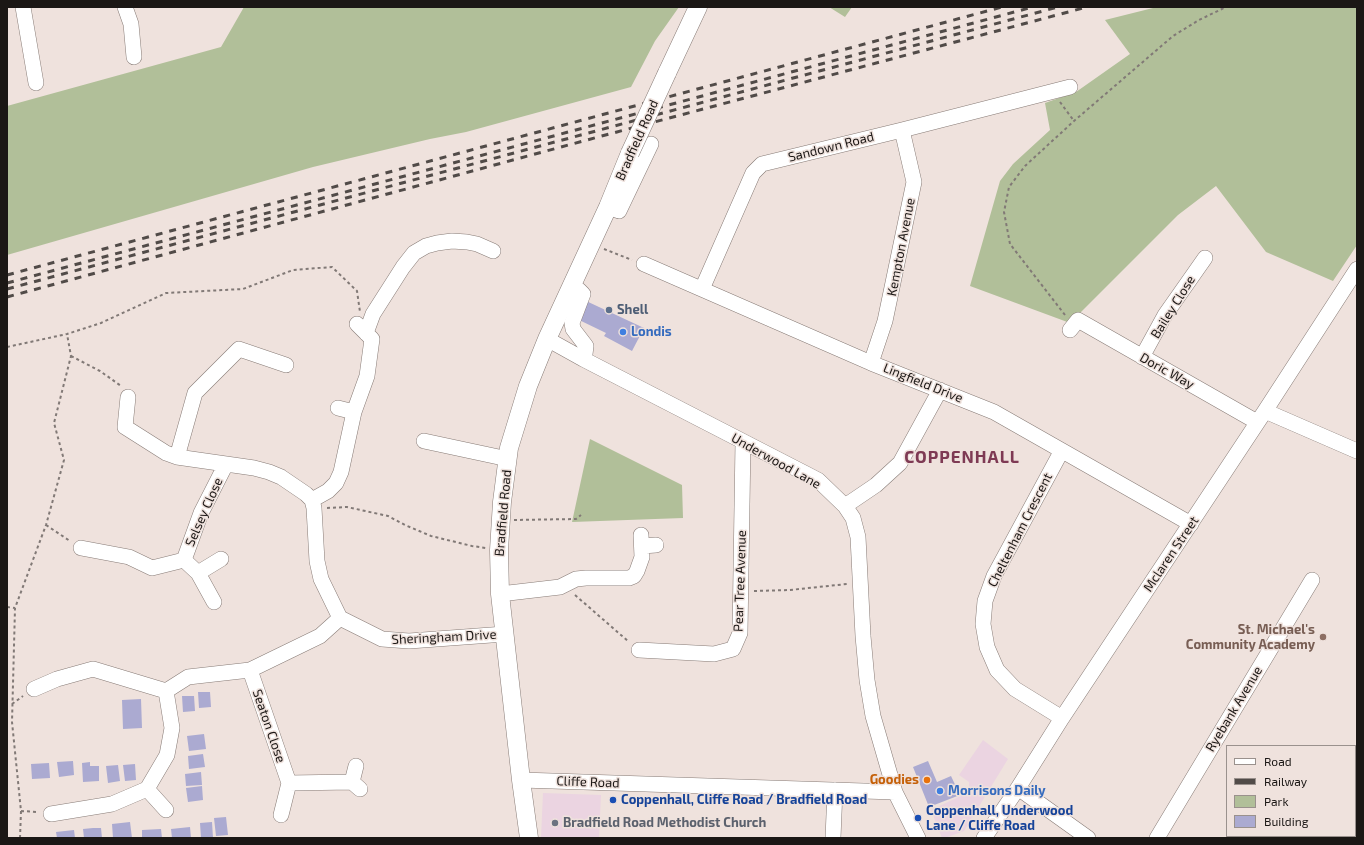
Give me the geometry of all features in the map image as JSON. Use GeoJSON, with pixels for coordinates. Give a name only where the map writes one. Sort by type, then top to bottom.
{"type":"FeatureCollection","features":[{"type":"Feature","properties":{"kind":"main road","name":"Bradfield Road"},"geometry":{"type":"LineString","coordinates":[[529,838],[500,594],[499,550],[501,519],[510,448],[528,386],[548,339],[608,207],[630,153],[698,7]]}},
{"type":"Feature","properties":{"kind":"street"},"geometry":{"type":"LineString","coordinates":[[23,7],[36,83]]}},
{"type":"Feature","properties":{"kind":"street"},"geometry":{"type":"LineString","coordinates":[[125,7],[131,24],[134,57]]}},
{"type":"Feature","properties":{"kind":"street","name":"Sandown Road"},"geometry":{"type":"LineString","coordinates":[[702,289],[753,173],[762,164],[902,130],[1037,101],[1052,92],[1070,87]]}},
{"type":"Feature","properties":{"kind":"street","name":"Kempton Avenue"},"geometry":{"type":"LineString","coordinates":[[871,363],[886,321],[914,182],[902,130]]}},
{"type":"Feature","properties":{"kind":"street","name":"Bradfield Road"},"geometry":{"type":"LineString","coordinates":[[608,207],[619,211],[650,144]]}},
{"type":"Feature","properties":{"kind":"street"},"geometry":{"type":"LineString","coordinates":[[313,504],[336,483],[341,472],[354,412],[367,376],[372,339],[362,328],[373,314],[403,267],[414,253],[426,246],[437,243],[452,241],[467,242],[477,244],[493,251]]}},
{"type":"Feature","properties":{"kind":"street","name":"Bailey Close"},"geometry":{"type":"LineString","coordinates":[[1142,358],[1165,315],[1207,257]]}},
{"type":"Feature","properties":{"kind":"street","name":"Lingfield Drive"},"geometry":{"type":"LineString","coordinates":[[644,264],[871,363],[994,412],[1061,452],[1191,524]]}},
{"type":"Feature","properties":{"kind":"street","name":"Mclaren Street"},"geometry":{"type":"LineString","coordinates":[[984,838],[1357,269]]}},
{"type":"Feature","properties":{"kind":"street"},"geometry":{"type":"LineString","coordinates":[[571,287],[579,290],[583,294],[572,323],[573,329],[586,346],[584,359]]}},
{"type":"Feature","properties":{"kind":"street","name":"Doric Way"},"geometry":{"type":"LineString","coordinates":[[1078,320],[1142,358],[1261,416],[1357,451]]}},
{"type":"Feature","properties":{"kind":"street","name":"Underwood Lane"},"geometry":{"type":"LineString","coordinates":[[548,339],[818,480],[844,506],[853,518],[858,537],[863,636],[868,687],[873,716],[895,792],[918,838]]}},
{"type":"Feature","properties":{"kind":"street"},"geometry":{"type":"LineString","coordinates":[[177,457],[195,394],[235,345],[286,365]]}},
{"type":"Feature","properties":{"kind":"street"},"geometry":{"type":"LineString","coordinates":[[844,506],[876,485],[900,463],[940,390]]}},
{"type":"Feature","properties":{"kind":"street"},"geometry":{"type":"LineString","coordinates":[[34,689],[57,679],[93,669],[166,691],[188,677],[250,670],[320,636],[340,618],[321,579],[317,562],[313,504],[306,494],[292,484],[269,472],[254,468],[177,457],[166,453],[124,427],[128,397]]}},
{"type":"Feature","properties":{"kind":"street"},"geometry":{"type":"LineString","coordinates":[[338,408],[354,412]]}},
{"type":"Feature","properties":{"kind":"street"},"geometry":{"type":"LineString","coordinates":[[424,441],[508,459]]}},
{"type":"Feature","properties":{"kind":"street","name":"Pear Tree Avenue"},"geometry":{"type":"LineString","coordinates":[[639,650],[714,654],[733,649],[740,633],[743,442]]}},
{"type":"Feature","properties":{"kind":"street","name":"Cheltenham Crescent"},"geometry":{"type":"LineString","coordinates":[[1061,452],[994,576],[985,601],[982,624],[987,647],[997,670],[1015,689],[1062,718]]}},
{"type":"Feature","properties":{"kind":"street","name":"Selsey Close"},"geometry":{"type":"LineString","coordinates":[[184,560],[201,513],[226,464]]}},
{"type":"Feature","properties":{"kind":"street"},"geometry":{"type":"LineString","coordinates":[[500,594],[560,587],[576,579],[629,578],[634,576],[640,565],[647,542]]}},
{"type":"Feature","properties":{"kind":"street","name":"Selsey Close"},"geometry":{"type":"LineString","coordinates":[[81,548],[129,557],[152,568],[184,560]]}},
{"type":"Feature","properties":{"kind":"street"},"geometry":{"type":"LineString","coordinates":[[198,573],[221,559]]}},
{"type":"Feature","properties":{"kind":"street","name":"Selsey Close"},"geometry":{"type":"LineString","coordinates":[[184,560],[198,573],[214,602]]}},
{"type":"Feature","properties":{"kind":"street","name":"Ryebank Avenue"},"geometry":{"type":"LineString","coordinates":[[1157,838],[1312,580]]}},
{"type":"Feature","properties":{"kind":"street","name":"Sheringham Drive"},"geometry":{"type":"LineString","coordinates":[[340,618],[382,639],[409,641],[505,634]]}},
{"type":"Feature","properties":{"kind":"street","name":"Seaton Close"},"geometry":{"type":"LineString","coordinates":[[250,670],[288,783]]}},
{"type":"Feature","properties":{"kind":"street"},"geometry":{"type":"LineString","coordinates":[[50,814],[112,804],[146,789],[167,755],[172,728],[166,691]]}},
{"type":"Feature","properties":{"kind":"street"},"geometry":{"type":"LineString","coordinates":[[281,815],[288,783],[356,786],[356,766]]}},
{"type":"Feature","properties":{"kind":"street","name":"Cliffe Road"},"geometry":{"type":"LineString","coordinates":[[521,780],[895,792]]}},
{"type":"Feature","properties":{"kind":"street"},"geometry":{"type":"LineString","coordinates":[[1018,788],[1088,838]]}},
{"type":"Feature","properties":{"kind":"street"},"geometry":{"type":"LineString","coordinates":[[146,789],[166,810]]}},
{"type":"Feature","properties":{"kind":"street"},"geometry":{"type":"LineString","coordinates":[[833,838],[835,790]]}},
{"type":"Feature","properties":{"kind":"path"},"geometry":{"type":"LineString","coordinates":[[1078,320],[1067,318],[1010,244],[1004,212],[1009,187],[1026,166],[1074,121],[1173,36],[1199,20],[1226,7]]}},
{"type":"Feature","properties":{"kind":"path"},"geometry":{"type":"LineString","coordinates":[[1052,92],[1074,121]]}},
{"type":"Feature","properties":{"kind":"path"},"geometry":{"type":"LineString","coordinates":[[591,244],[644,264]]}},
{"type":"Feature","properties":{"kind":"path"},"geometry":{"type":"LineString","coordinates":[[7,347],[67,334],[101,324],[166,293],[243,289],[294,270],[332,268],[357,291],[362,328]]}},
{"type":"Feature","properties":{"kind":"path"},"geometry":{"type":"LineString","coordinates":[[20,838],[21,811],[12,722],[15,608],[46,525],[64,460],[54,422],[71,356],[67,334]]}},
{"type":"Feature","properties":{"kind":"path"},"geometry":{"type":"LineString","coordinates":[[71,356],[100,371],[120,385],[128,397]]}},
{"type":"Feature","properties":{"kind":"path"},"geometry":{"type":"LineString","coordinates":[[313,504],[347,507],[388,516],[431,536],[472,546],[499,550]]}},
{"type":"Feature","properties":{"kind":"path"},"geometry":{"type":"LineString","coordinates":[[501,519],[576,519],[581,515]]}},
{"type":"Feature","properties":{"kind":"path"},"geometry":{"type":"LineString","coordinates":[[46,525],[81,548]]}},
{"type":"Feature","properties":{"kind":"path"},"geometry":{"type":"LineString","coordinates":[[740,592],[790,590],[860,582]]}},
{"type":"Feature","properties":{"kind":"path"},"geometry":{"type":"LineString","coordinates":[[572,592],[639,650]]}},
{"type":"Feature","properties":{"kind":"path"},"geometry":{"type":"LineString","coordinates":[[7,607],[15,608]]}},
{"type":"Feature","properties":{"kind":"path"},"geometry":{"type":"LineString","coordinates":[[7,722],[12,722]]}},
{"type":"Feature","properties":{"kind":"path"},"geometry":{"type":"LineString","coordinates":[[21,811],[50,814]]}},
{"type":"Feature","properties":{"kind":"shaded area"},"geometry":{"type":"Polygon","coordinates":[[[983,740],[1008,759],[964,831],[942,838],[931,810],[969,792],[969,782],[959,775],[983,740]]]}},
{"type":"Feature","properties":{"kind":"shaded area"},"geometry":{"type":"Polygon","coordinates":[[[543,793],[601,795],[599,838],[541,838],[543,793]]]}},
{"type":"Feature","properties":{"kind":"green space"},"geometry":{"type":"Polygon","coordinates":[[[244,7],[679,7],[655,41],[631,87],[466,132],[430,139],[313,167],[7,255],[7,106],[221,47],[244,7]]]}},
{"type":"Feature","properties":{"kind":"green space"},"geometry":{"type":"Polygon","coordinates":[[[829,7],[852,7],[845,17],[829,7]]]}},
{"type":"Feature","properties":{"kind":"green space"},"geometry":{"type":"Polygon","coordinates":[[[1157,7],[1357,7],[1357,245],[1333,281],[1266,252],[1216,186],[1178,215],[1070,323],[970,286],[1000,181],[1013,164],[1050,130],[1045,103],[1076,92],[1130,54],[1105,20],[1157,7]]]}},
{"type":"Feature","properties":{"kind":"green space"},"geometry":{"type":"Polygon","coordinates":[[[590,439],[682,485],[683,518],[572,522],[590,439]]]}},
{"type":"Feature","properties":{"kind":"building"},"geometry":{"type":"Polygon","coordinates":[[[584,300],[644,328],[632,351],[604,336],[606,333],[575,318],[584,300]]]}},
{"type":"Feature","properties":{"kind":"building"},"geometry":{"type":"Polygon","coordinates":[[[198,692],[210,692],[211,707],[199,708],[198,692]]]}},
{"type":"Feature","properties":{"kind":"building"},"geometry":{"type":"Polygon","coordinates":[[[182,696],[194,696],[195,711],[183,712],[182,696]]]}},
{"type":"Feature","properties":{"kind":"building"},"geometry":{"type":"Polygon","coordinates":[[[141,699],[142,728],[123,729],[122,700],[141,699]]]}},
{"type":"Feature","properties":{"kind":"building"},"geometry":{"type":"Polygon","coordinates":[[[204,734],[206,749],[189,751],[187,736],[204,734]]]}},
{"type":"Feature","properties":{"kind":"building"},"geometry":{"type":"Polygon","coordinates":[[[203,754],[205,767],[189,769],[188,756],[203,754]]]}},
{"type":"Feature","properties":{"kind":"building"},"geometry":{"type":"Polygon","coordinates":[[[73,761],[74,775],[59,777],[57,762],[73,761]]]}},
{"type":"Feature","properties":{"kind":"building","name":"Morrisons Daily"},"geometry":{"type":"Polygon","coordinates":[[[928,761],[937,782],[951,776],[960,795],[929,807],[913,767],[928,761]]]}},
{"type":"Feature","properties":{"kind":"building"},"geometry":{"type":"Polygon","coordinates":[[[90,762],[90,766],[99,766],[99,781],[83,782],[82,763],[90,762]]]}},
{"type":"Feature","properties":{"kind":"building"},"geometry":{"type":"Polygon","coordinates":[[[49,763],[50,778],[32,779],[31,764],[49,763]]]}},
{"type":"Feature","properties":{"kind":"building"},"geometry":{"type":"Polygon","coordinates":[[[135,764],[136,780],[125,781],[123,765],[135,764]]]}},
{"type":"Feature","properties":{"kind":"building"},"geometry":{"type":"Polygon","coordinates":[[[118,765],[120,781],[108,783],[106,766],[118,765]]]}},
{"type":"Feature","properties":{"kind":"building"},"geometry":{"type":"Polygon","coordinates":[[[201,772],[202,785],[186,786],[185,774],[201,772]]]}},
{"type":"Feature","properties":{"kind":"building"},"geometry":{"type":"Polygon","coordinates":[[[202,786],[203,800],[188,802],[186,788],[202,786]]]}},
{"type":"Feature","properties":{"kind":"building"},"geometry":{"type":"Polygon","coordinates":[[[226,817],[228,835],[216,836],[214,818],[226,817]]]}},
{"type":"Feature","properties":{"kind":"building"},"geometry":{"type":"Polygon","coordinates":[[[130,822],[132,838],[113,838],[112,824],[130,822]]]}},
{"type":"Feature","properties":{"kind":"building"},"geometry":{"type":"Polygon","coordinates":[[[212,822],[213,838],[201,838],[200,823],[212,822]]]}},
{"type":"Feature","properties":{"kind":"building"},"geometry":{"type":"Polygon","coordinates":[[[190,827],[191,838],[172,838],[171,829],[190,827]]]}},
{"type":"Feature","properties":{"kind":"building"},"geometry":{"type":"Polygon","coordinates":[[[101,828],[102,838],[84,838],[83,829],[101,828]]]}},
{"type":"Feature","properties":{"kind":"building"},"geometry":{"type":"Polygon","coordinates":[[[161,829],[162,838],[142,838],[142,830],[161,829]]]}},
{"type":"Feature","properties":{"kind":"building"},"geometry":{"type":"Polygon","coordinates":[[[74,830],[75,838],[57,838],[56,832],[74,830]]]}},
{"type":"Feature","properties":{"kind":"railway"},"geometry":{"type":"LineString","coordinates":[[7,275],[1002,7]]}},
{"type":"Feature","properties":{"kind":"railway"},"geometry":{"type":"LineString","coordinates":[[7,283],[1033,7]]}},
{"type":"Feature","properties":{"kind":"railway"},"geometry":{"type":"LineString","coordinates":[[7,289],[1058,7]]}},
{"type":"Feature","properties":{"kind":"railway"},"geometry":{"type":"LineString","coordinates":[[7,297],[598,137],[1087,7]]}},
{"type":"Feature","properties":{"kind":"place","name":"Shell"},"geometry":{"type":"Point","coordinates":[609,310]}},
{"type":"Feature","properties":{"kind":"place","name":"Londis"},"geometry":{"type":"Point","coordinates":[623,332]}},
{"type":"Feature","properties":{"kind":"place","name":"St. Michael's Community Academy"},"geometry":{"type":"Point","coordinates":[1323,637]}},
{"type":"Feature","properties":{"kind":"place","name":"Goodies"},"geometry":{"type":"Point","coordinates":[927,780]}},
{"type":"Feature","properties":{"kind":"place","name":"Morrisons Daily"},"geometry":{"type":"Point","coordinates":[940,791]}},
{"type":"Feature","properties":{"kind":"place","name":"Coppenhall, Cliffe Road / Bradfield Road"},"geometry":{"type":"Point","coordinates":[613,800]}},
{"type":"Feature","properties":{"kind":"place","name":"Coppenhall, Underwood Lane / Cliffe Road"},"geometry":{"type":"Point","coordinates":[918,818]}},
{"type":"Feature","properties":{"kind":"place","name":"Bradfield Road Methodist Church"},"geometry":{"type":"Point","coordinates":[555,823]}},
{"type":"Feature","properties":{"kind":"district","name":"COPPENHALL"},"geometry":{"type":"Point","coordinates":[962,457]}}]}
